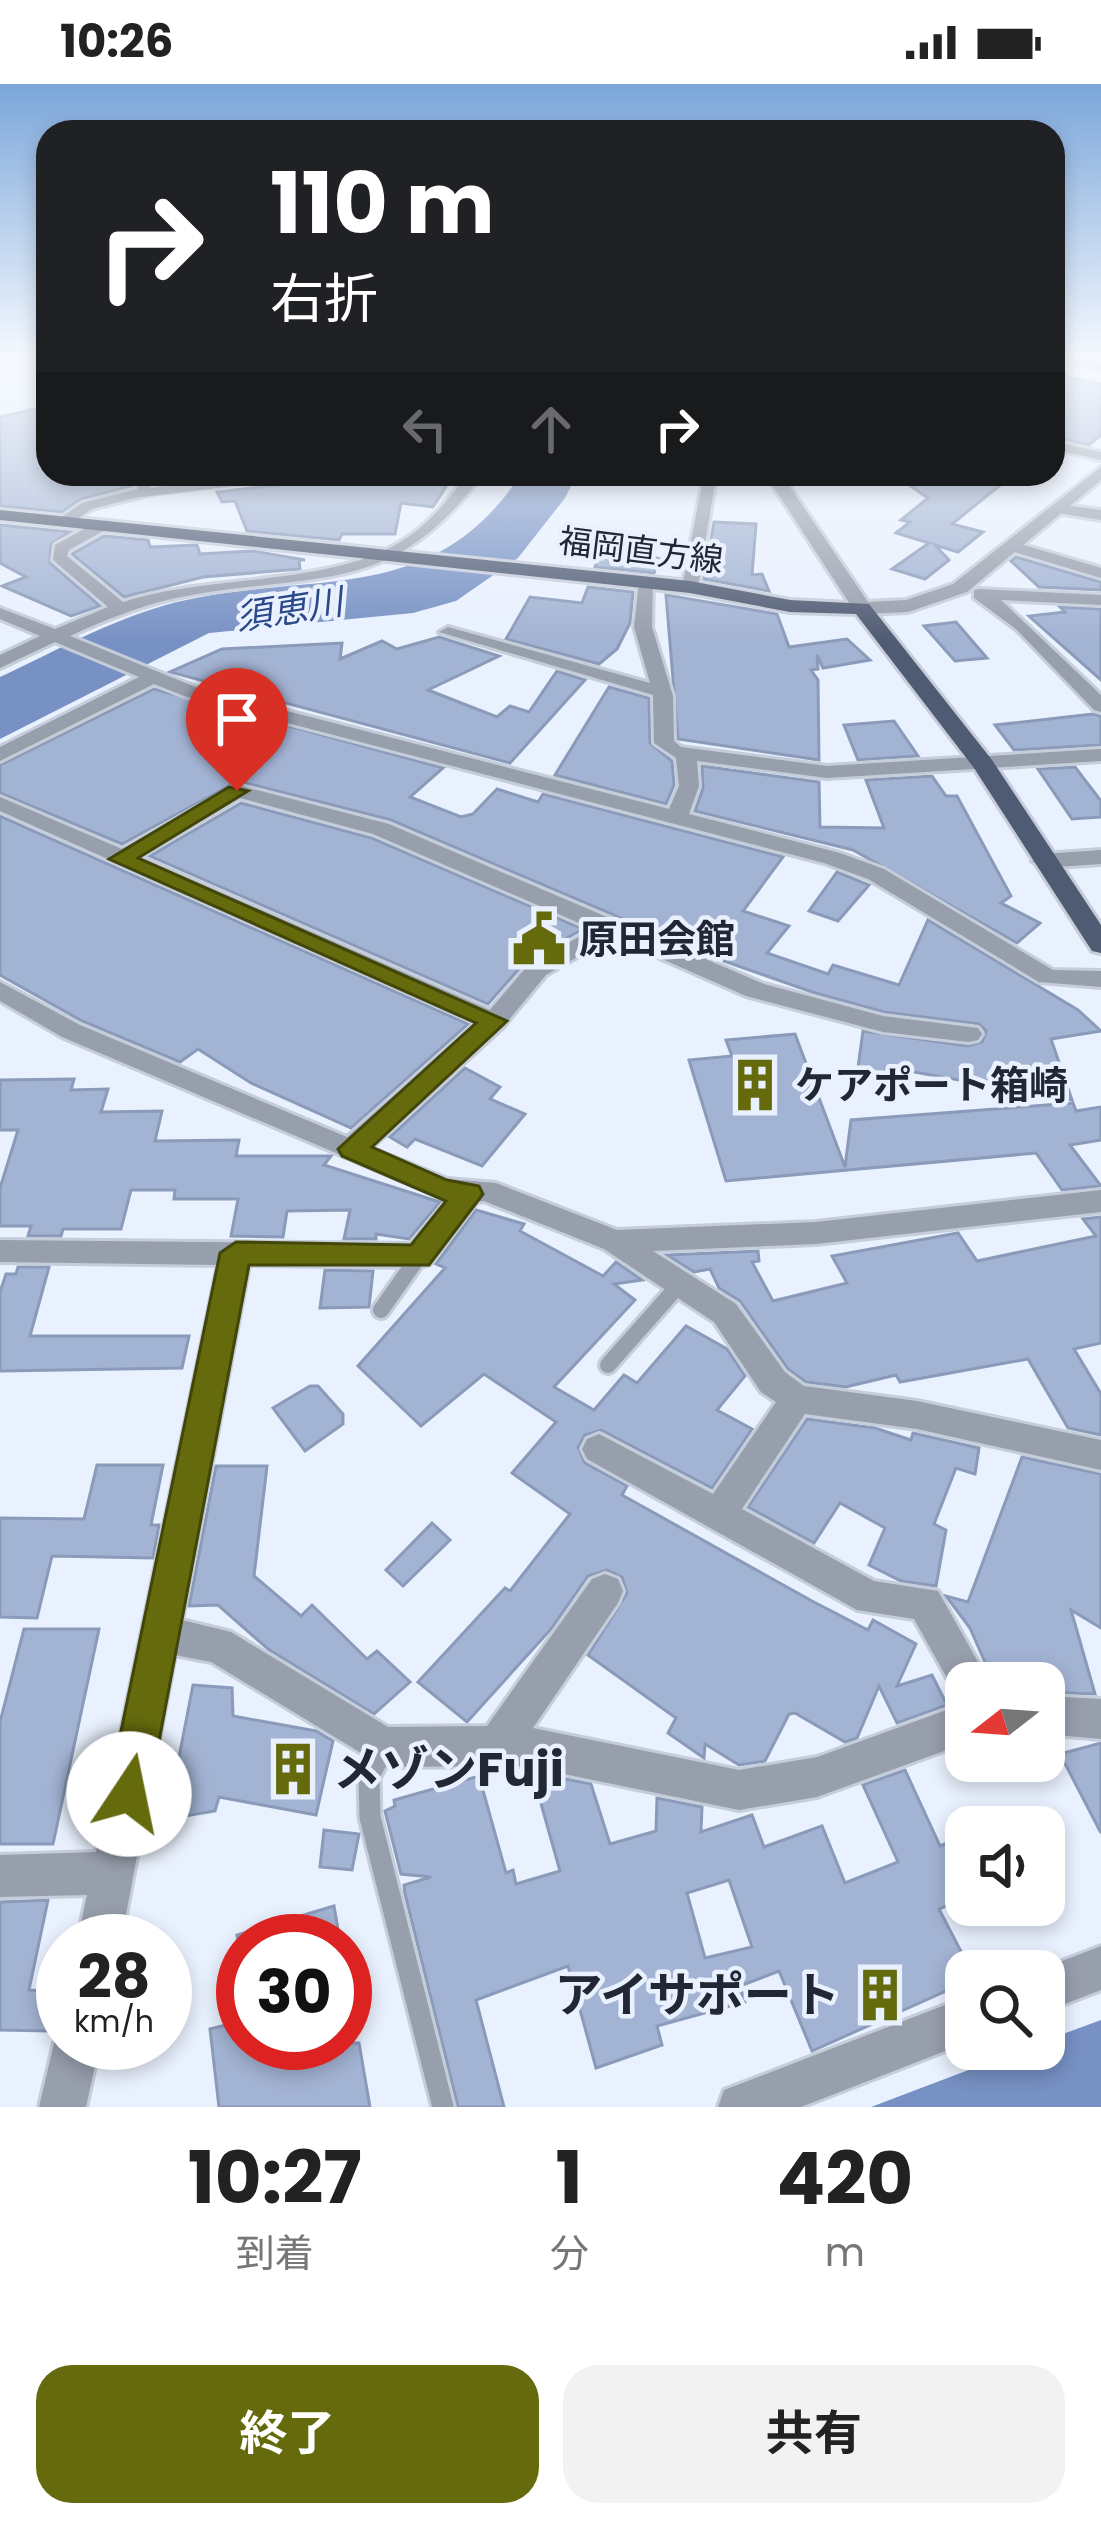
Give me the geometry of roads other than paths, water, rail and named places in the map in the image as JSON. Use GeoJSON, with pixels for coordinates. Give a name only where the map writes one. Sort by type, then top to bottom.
{"type":"FeatureCollection","features":[{"type":"Feature","properties":{"kind":"main road","name":"福岡直方線"},"geometry":{"type":"LineString","coordinates":[[0,515],[690,586],[790,606],[862,608]]}},
{"type":"Feature","properties":{"kind":"main road"},"geometry":{"type":"LineString","coordinates":[[862,608],[983,764],[1101,945]]}},
{"type":"Feature","properties":{"kind":"street"},"geometry":{"type":"LineString","coordinates":[[781,486],[862,608],[908,606],[960,588],[1101,472]]}},
{"type":"Feature","properties":{"kind":"street"},"geometry":{"type":"LineString","coordinates":[[63,522],[87,506],[141,493],[146,486]]}},
{"type":"Feature","properties":{"kind":"street"},"geometry":{"type":"LineString","coordinates":[[0,662],[121,609],[186,591],[361,570],[396,556],[428,529],[466,486]]}},
{"type":"Feature","properties":{"kind":"street"},"geometry":{"type":"LineString","coordinates":[[690,586],[707,486]]}},
{"type":"Feature","properties":{"kind":"street"},"geometry":{"type":"LineString","coordinates":[[1057,509],[1101,515]]}},
{"type":"Feature","properties":{"kind":"street"},"geometry":{"type":"LineString","coordinates":[[101,526],[61,548],[59,557],[121,609]]}},
{"type":"Feature","properties":{"kind":"street"},"geometry":{"type":"LineString","coordinates":[[1014,547],[1101,573]]}},
{"type":"Feature","properties":{"kind":"street"},"geometry":{"type":"LineString","coordinates":[[647,582],[643,627],[662,692],[664,743],[686,756],[827,772],[1101,754]]}},
{"type":"Feature","properties":{"kind":"street"},"geometry":{"type":"LineString","coordinates":[[960,588],[984,596],[1101,599]]}},
{"type":"Feature","properties":{"kind":"street"},"geometry":{"type":"LineString","coordinates":[[984,596],[1022,625],[1101,706]]}},
{"type":"Feature","properties":{"kind":"street"},"geometry":{"type":"LineString","coordinates":[[5,619],[144,674],[422,755],[876,874],[1048,977],[1101,979]]}},
{"type":"Feature","properties":{"kind":"street"},"geometry":{"type":"LineString","coordinates":[[448,632],[662,692]]}},
{"type":"Feature","properties":{"kind":"street"},"geometry":{"type":"LineString","coordinates":[[0,754],[144,674]]}},
{"type":"Feature","properties":{"kind":"street"},"geometry":{"type":"LineString","coordinates":[[676,819],[689,786],[686,756]]}},
{"type":"Feature","properties":{"kind":"street"},"geometry":{"type":"LineString","coordinates":[[120,859],[237,791],[381,829],[755,990],[883,1024],[969,1034]]}},
{"type":"Feature","properties":{"kind":"street"},"geometry":{"type":"LineString","coordinates":[[0,803],[494,1021]]}},
{"type":"Feature","properties":{"kind":"street"},"geometry":{"type":"LineString","coordinates":[[1042,861],[1101,857]]}},
{"type":"Feature","properties":{"kind":"street"},"geometry":{"type":"LineString","coordinates":[[352,1149],[494,1021],[537,970],[608,930]]}},
{"type":"Feature","properties":{"kind":"street"},"geometry":{"type":"LineString","coordinates":[[0,990],[71,1031],[442,1189],[468,1194],[485,1190],[615,1241],[725,1313],[773,1382],[796,1399],[917,1415],[1101,1455]]}},
{"type":"Feature","properties":{"kind":"street"},"geometry":{"type":"LineString","coordinates":[[0,1251],[418,1256],[468,1194]]}},
{"type":"Feature","properties":{"kind":"street"},"geometry":{"type":"LineString","coordinates":[[615,1241],[816,1232],[1101,1201]]}},
{"type":"Feature","properties":{"kind":"street"},"geometry":{"type":"LineString","coordinates":[[105,1914],[236,1253]]}},
{"type":"Feature","properties":{"kind":"street"},"geometry":{"type":"LineString","coordinates":[[718,1515],[796,1399]]}},
{"type":"Feature","properties":{"kind":"street"},"geometry":{"type":"LineString","coordinates":[[599,1449],[870,1598],[925,1603],[959,1662]]}},
{"type":"Feature","properties":{"kind":"street"},"geometry":{"type":"LineString","coordinates":[[496,1747],[605,1591]]}},
{"type":"Feature","properties":{"kind":"street"},"geometry":{"type":"LineString","coordinates":[[160,1634],[218,1645],[384,1748],[525,1746],[740,1790],[817,1777],[945,1731]]}},
{"type":"Feature","properties":{"kind":"street"},"geometry":{"type":"LineString","coordinates":[[1065,1716],[1101,1719]]}},
{"type":"Feature","properties":{"kind":"street"},"geometry":{"type":"LineString","coordinates":[[0,1876],[113,1874]]}},
{"type":"Feature","properties":{"kind":"street"},"geometry":{"type":"LineString","coordinates":[[1065,1982],[1101,1968]]}},
{"type":"Feature","properties":{"kind":"street"},"geometry":{"type":"LineString","coordinates":[[741,2107],[945,2028]]}},
{"type":"Feature","properties":{"kind":"street"},"geometry":{"type":"LineString","coordinates":[[62,2107],[70,2070]]}},
{"type":"Feature","properties":{"kind":"lane"},"geometry":{"type":"LineString","coordinates":[[141,493],[200,486]]}},
{"type":"Feature","properties":{"kind":"lane"},"geometry":{"type":"LineString","coordinates":[[381,1310],[418,1256]]}},
{"type":"Feature","properties":{"kind":"lane"},"geometry":{"type":"LineString","coordinates":[[608,1365],[679,1286]]}},
{"type":"Feature","properties":{"kind":"lane"},"geometry":{"type":"LineString","coordinates":[[384,1748],[369,1776],[370,1817],[442,2107]]}},
{"type":"Feature","properties":{"kind":"water","name":"須恵川"},"geometry":{"type":"Polygon","coordinates":[[[511,486],[571,486],[518,558],[456,601],[413,613],[209,633],[0,739],[0,677],[91,633],[186,600],[371,576],[412,564],[451,545],[487,516],[511,486]]]}},
{"type":"Feature","properties":{"kind":"water"},"geometry":{"type":"Polygon","coordinates":[[[1101,2020],[1101,2107],[871,2107],[969,2070],[1065,2070],[1065,2033],[1101,2020]]]}},
{"type":"Feature","properties":{"kind":"place","name":"原田会館"},"geometry":{"type":"Point","coordinates":[539,939]}},
{"type":"Feature","properties":{"kind":"place","name":"ケアポート箱崎"},"geometry":{"type":"Point","coordinates":[755,1085]}},
{"type":"Feature","properties":{"kind":"place","name":"メゾンFuji"},"geometry":{"type":"Point","coordinates":[293,1769]}},
{"type":"Feature","properties":{"kind":"place","name":"アイサポート"},"geometry":{"type":"Point","coordinates":[880,1995]}}]}
